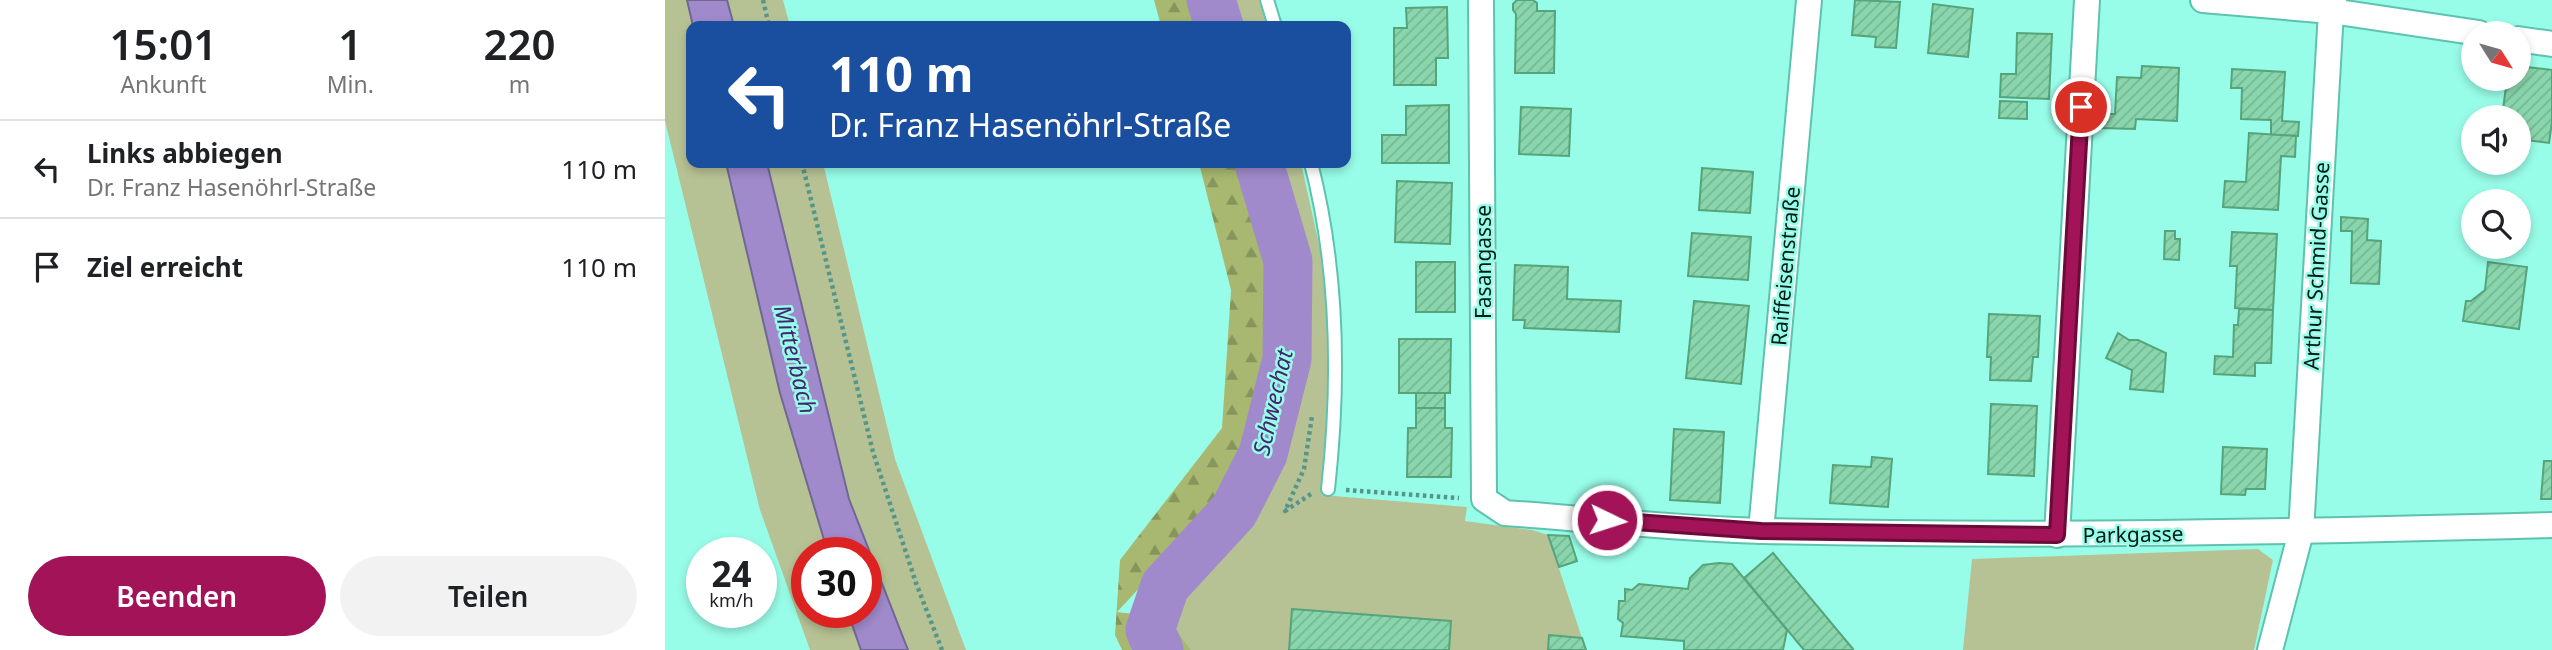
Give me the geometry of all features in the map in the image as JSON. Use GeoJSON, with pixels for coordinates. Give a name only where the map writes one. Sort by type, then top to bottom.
{"type":"FeatureCollection","features":[{"type":"Feature","properties":{"kind":"street","name":"Fasangasse"},"geometry":{"type":"LineString","coordinates":[[1481,0],[1495,506]]}},
{"type":"Feature","properties":{"kind":"street","name":"Raiffeisenstraße"},"geometry":{"type":"LineString","coordinates":[[1761,531],[1809,0]]}},
{"type":"Feature","properties":{"kind":"street"},"geometry":{"type":"LineString","coordinates":[[2057,535],[2087,0]]}},
{"type":"Feature","properties":{"kind":"street"},"geometry":{"type":"LineString","coordinates":[[2203,0],[2333,6],[2461,30]]}},
{"type":"Feature","properties":{"kind":"street","name":"Arthur Schmid-Gasse"},"geometry":{"type":"LineString","coordinates":[[2270,650],[2301,532],[2333,6]]}},
{"type":"Feature","properties":{"kind":"street"},"geometry":{"type":"LineString","coordinates":[[2531,41],[2552,44]]}},
{"type":"Feature","properties":{"kind":"street","name":"Parkgasse"},"geometry":{"type":"LineString","coordinates":[[1495,506],[1761,531],[2057,535],[2552,525]]}},
{"type":"Feature","properties":{"kind":"lane"},"geometry":{"type":"LineString","coordinates":[[1267,0],[1273,21]]}},
{"type":"Feature","properties":{"kind":"lane"},"geometry":{"type":"LineString","coordinates":[[1312,168],[1331,281],[1335,340],[1328,488]]}},
{"type":"Feature","properties":{"kind":"path"},"geometry":{"type":"LineString","coordinates":[[762,0],[768,21]]}},
{"type":"Feature","properties":{"kind":"path"},"geometry":{"type":"LineString","coordinates":[[803,168],[873,452],[916,583],[942,650]]}},
{"type":"Feature","properties":{"kind":"path"},"geometry":{"type":"LineString","coordinates":[[1312,415],[1304,469],[1285,511],[1309,497],[1331,460]]}},
{"type":"Feature","properties":{"kind":"path"},"geometry":{"type":"LineString","coordinates":[[1328,488],[1495,506]]}},
{"type":"Feature","properties":{"kind":"green space"},"geometry":{"type":"Polygon","coordinates":[[[665,0],[687,0],[692,21],[686,21],[686,168],[727,168],[780,393],[823,537],[791,537],[791,597],[777,558],[777,537],[770,537],[760,510],[665,121],[665,0]]]}},
{"type":"Feature","properties":{"kind":"green space"},"geometry":{"type":"Polygon","coordinates":[[[727,0],[783,0],[789,21],[733,21],[727,0]]]}},
{"type":"Feature","properties":{"kind":"green space"},"geometry":{"type":"Polygon","coordinates":[[[1154,0],[1230,0],[1236,21],[1160,21],[1154,0]]]}},
{"type":"Feature","properties":{"kind":"green space"},"geometry":{"type":"Polygon","coordinates":[[[1230,0],[1259,0],[1265,21],[1236,21],[1230,0]]]}},
{"type":"Feature","properties":{"kind":"green space"},"geometry":{"type":"Polygon","coordinates":[[[768,168],[824,168],[895,459],[966,650],[908,650],[882,583],[882,537],[864,537],[849,499],[768,168]]]}},
{"type":"Feature","properties":{"kind":"green space"},"geometry":{"type":"Polygon","coordinates":[[[1200,168],[1277,168],[1310,280],[1308,377],[1260,409],[1247,457],[1212,510],[1117,612],[1168,618],[1191,650],[1122,650],[1115,635],[1120,560],[1222,428],[1231,290],[1200,168]]]}},
{"type":"Feature","properties":{"kind":"green space"},"geometry":{"type":"Polygon","coordinates":[[[1277,168],[1302,168],[1326,276],[1331,357],[1322,495],[1467,507],[1465,521],[1532,530],[1548,535],[1582,638],[1548,650],[1191,650],[1168,618],[1228,548],[1268,483],[1292,388],[1308,377],[1310,279],[1277,168]]]}},
{"type":"Feature","properties":{"kind":"green space"},"geometry":{"type":"Polygon","coordinates":[[[2258,549],[2273,560],[2254,650],[1963,650],[1972,559],[2258,549]]]}},
{"type":"Feature","properties":{"kind":"green space"},"geometry":{"type":"Polygon","coordinates":[[[802,628],[853,628],[861,650],[810,650],[802,628]]]}},
{"type":"Feature","properties":{"kind":"water"},"geometry":{"type":"Polygon","coordinates":[[[687,0],[727,0],[733,21],[692,21],[687,0]]]}},
{"type":"Feature","properties":{"kind":"water","name":"Mitterbach"},"geometry":{"type":"Polygon","coordinates":[[[727,168],[768,168],[849,499],[864,537],[823,537],[780,393],[727,168]]]}},
{"type":"Feature","properties":{"kind":"water"},"geometry":{"type":"Polygon","coordinates":[[[882,583],[908,650],[861,650],[853,628],[882,628],[882,583]]]}},
{"type":"Feature","properties":{"kind":"building"},"geometry":{"type":"Polygon","coordinates":[[[1517,0],[1533,0],[1537,3],[1537,11],[1555,11],[1554,73],[1515,73],[1516,14],[1513,4],[1517,0]]]}},
{"type":"Feature","properties":{"kind":"building"},"geometry":{"type":"Polygon","coordinates":[[[1855,0],[1900,2],[1896,48],[1875,47],[1876,37],[1852,35],[1855,0]]]}},
{"type":"Feature","properties":{"kind":"building"},"geometry":{"type":"Polygon","coordinates":[[[1933,4],[1973,9],[1968,57],[1928,53],[1933,4]]]}},
{"type":"Feature","properties":{"kind":"building"},"geometry":{"type":"Polygon","coordinates":[[[1447,7],[1448,58],[1436,58],[1436,85],[1394,85],[1394,28],[1407,28],[1406,8],[1447,7]]]}},
{"type":"Feature","properties":{"kind":"building"},"geometry":{"type":"Polygon","coordinates":[[[2017,33],[2052,34],[2049,99],[2000,97],[2001,74],[2016,74],[2017,33]]]}},
{"type":"Feature","properties":{"kind":"building"},"geometry":{"type":"Polygon","coordinates":[[[2142,66],[2179,68],[2177,121],[2136,119],[2135,129],[2101,128],[2101,114],[2115,114],[2117,77],[2141,78],[2142,66]]]}},
{"type":"Feature","properties":{"kind":"building"},"geometry":{"type":"Polygon","coordinates":[[[2531,68],[2552,70],[2552,122],[2549,143],[2531,141],[2531,105],[2504,105],[2505,91],[2531,91],[2531,68]]]}},
{"type":"Feature","properties":{"kind":"building"},"geometry":{"type":"Polygon","coordinates":[[[2232,69],[2285,72],[2282,121],[2299,122],[2298,136],[2271,135],[2271,120],[2241,119],[2242,88],[2231,88],[2232,69]]]}},
{"type":"Feature","properties":{"kind":"building"},"geometry":{"type":"Polygon","coordinates":[[[2000,101],[2027,102],[2027,119],[1999,118],[2000,101]]]}},
{"type":"Feature","properties":{"kind":"building"},"geometry":{"type":"Polygon","coordinates":[[[1449,105],[1449,163],[1382,163],[1382,135],[1406,135],[1406,106],[1449,105]]]}},
{"type":"Feature","properties":{"kind":"building"},"geometry":{"type":"Polygon","coordinates":[[[1521,107],[1571,109],[1569,156],[1519,154],[1521,107]]]}},
{"type":"Feature","properties":{"kind":"building"},"geometry":{"type":"Polygon","coordinates":[[[2249,133],[2296,136],[2295,157],[2281,156],[2278,210],[2223,207],[2225,181],[2246,182],[2249,133]]]}},
{"type":"Feature","properties":{"kind":"building"},"geometry":{"type":"Polygon","coordinates":[[[1702,168],[1753,172],[1750,213],[1699,210],[1702,168]]]}},
{"type":"Feature","properties":{"kind":"building"},"geometry":{"type":"Polygon","coordinates":[[[1397,181],[1452,183],[1450,244],[1395,242],[1397,181]]]}},
{"type":"Feature","properties":{"kind":"building"},"geometry":{"type":"Polygon","coordinates":[[[2341,217],[2368,219],[2367,240],[2381,241],[2379,284],[2351,283],[2352,231],[2341,231],[2341,217]]]}},
{"type":"Feature","properties":{"kind":"building"},"geometry":{"type":"Polygon","coordinates":[[[2165,231],[2175,231],[2175,239],[2180,239],[2179,260],[2164,259],[2165,231]]]}},
{"type":"Feature","properties":{"kind":"building"},"geometry":{"type":"Polygon","coordinates":[[[2232,232],[2277,234],[2273,310],[2235,308],[2237,266],[2230,266],[2232,232]]]}},
{"type":"Feature","properties":{"kind":"building"},"geometry":{"type":"Polygon","coordinates":[[[1692,233],[1751,237],[1748,280],[1688,276],[1692,233]]]}},
{"type":"Feature","properties":{"kind":"building"},"geometry":{"type":"Polygon","coordinates":[[[1416,262],[1455,262],[1455,312],[1416,312],[1416,262]]]}},
{"type":"Feature","properties":{"kind":"building"},"geometry":{"type":"Polygon","coordinates":[[[2488,262],[2527,267],[2519,329],[2463,321],[2466,301],[2471,301],[2485,290],[2488,262]]]}},
{"type":"Feature","properties":{"kind":"building"},"geometry":{"type":"Polygon","coordinates":[[[1515,265],[1568,267],[1567,299],[1621,301],[1619,332],[1524,328],[1525,320],[1513,320],[1515,265]]]}},
{"type":"Feature","properties":{"kind":"building"},"geometry":{"type":"Polygon","coordinates":[[[1694,301],[1749,306],[1741,384],[1686,378],[1694,301]]]}},
{"type":"Feature","properties":{"kind":"building"},"geometry":{"type":"Polygon","coordinates":[[[2239,309],[2273,310],[2271,363],[2255,363],[2255,376],[2214,374],[2215,356],[2233,357],[2234,325],[2238,325],[2239,309]]]}},
{"type":"Feature","properties":{"kind":"building"},"geometry":{"type":"Polygon","coordinates":[[[1989,314],[2040,316],[2038,357],[2033,357],[2031,381],[1990,380],[1991,357],[1987,357],[1989,314]]]}},
{"type":"Feature","properties":{"kind":"building"},"geometry":{"type":"Polygon","coordinates":[[[2118,333],[2129,340],[2138,340],[2166,353],[2163,392],[2130,389],[2132,370],[2106,358],[2118,333]]]}},
{"type":"Feature","properties":{"kind":"building"},"geometry":{"type":"Polygon","coordinates":[[[1399,339],[1451,339],[1450,393],[1399,393],[1399,339]]]}},
{"type":"Feature","properties":{"kind":"building"},"geometry":{"type":"Polygon","coordinates":[[[1416,393],[1445,393],[1445,408],[1416,408],[1416,393]]]}},
{"type":"Feature","properties":{"kind":"building"},"geometry":{"type":"Polygon","coordinates":[[[1991,404],[2037,406],[2034,476],[1988,474],[1991,404]]]}},
{"type":"Feature","properties":{"kind":"building"},"geometry":{"type":"Polygon","coordinates":[[[1416,408],[1445,408],[1445,428],[1452,428],[1451,477],[1407,477],[1408,428],[1416,428],[1416,408]]]}},
{"type":"Feature","properties":{"kind":"building"},"geometry":{"type":"Polygon","coordinates":[[[1674,429],[1724,432],[1720,503],[1670,500],[1674,429]]]}},
{"type":"Feature","properties":{"kind":"building"},"geometry":{"type":"Polygon","coordinates":[[[2223,447],[2267,449],[2265,489],[2246,489],[2245,495],[2221,494],[2223,447]]]}},
{"type":"Feature","properties":{"kind":"building"},"geometry":{"type":"Polygon","coordinates":[[[1872,457],[1892,459],[1888,507],[1830,503],[1833,465],[1871,467],[1872,457]]]}},
{"type":"Feature","properties":{"kind":"building"},"geometry":{"type":"Polygon","coordinates":[[[2544,461],[2552,461],[2552,499],[2541,499],[2544,461]]]}},
{"type":"Feature","properties":{"kind":"building"},"geometry":{"type":"Polygon","coordinates":[[[1548,535],[1569,536],[1577,561],[1559,567],[1548,535]]]}},
{"type":"Feature","properties":{"kind":"building"},"geometry":{"type":"Polygon","coordinates":[[[1773,553],[1852,650],[1804,650],[1744,578],[1773,553]]]}},
{"type":"Feature","properties":{"kind":"building"},"geometry":{"type":"Polygon","coordinates":[[[1732,564],[1787,630],[1783,650],[1684,650],[1684,641],[1621,636],[1623,623],[1618,619],[1619,601],[1625,601],[1625,589],[1632,590],[1639,584],[1688,589],[1690,578],[1703,565],[1732,564]]]}},
{"type":"Feature","properties":{"kind":"building"},"geometry":{"type":"Polygon","coordinates":[[[1292,609],[1451,621],[1449,650],[1289,650],[1292,609]]]}},
{"type":"Feature","properties":{"kind":"building"},"geometry":{"type":"Polygon","coordinates":[[[1549,635],[1582,638],[1586,650],[1548,650],[1549,635]]]}},
{"type":"Feature","properties":{"kind":"waterway","name":"Schwechat"},"geometry":{"type":"LineString","coordinates":[[1211,0],[1217,21]]}},
{"type":"Feature","properties":{"kind":"waterway","name":"Schwechat"},"geometry":{"type":"LineString","coordinates":[[1159,650],[1150,630],[1165,586],[1234,511],[1263,454],[1287,359],[1288,261],[1260,168]]}},
{"type":"Feature","properties":{"kind":"route"},"geometry":{"type":"LineString","coordinates":[[1607,520],[1761,531],[2057,535],[2081,107]]}}]}
